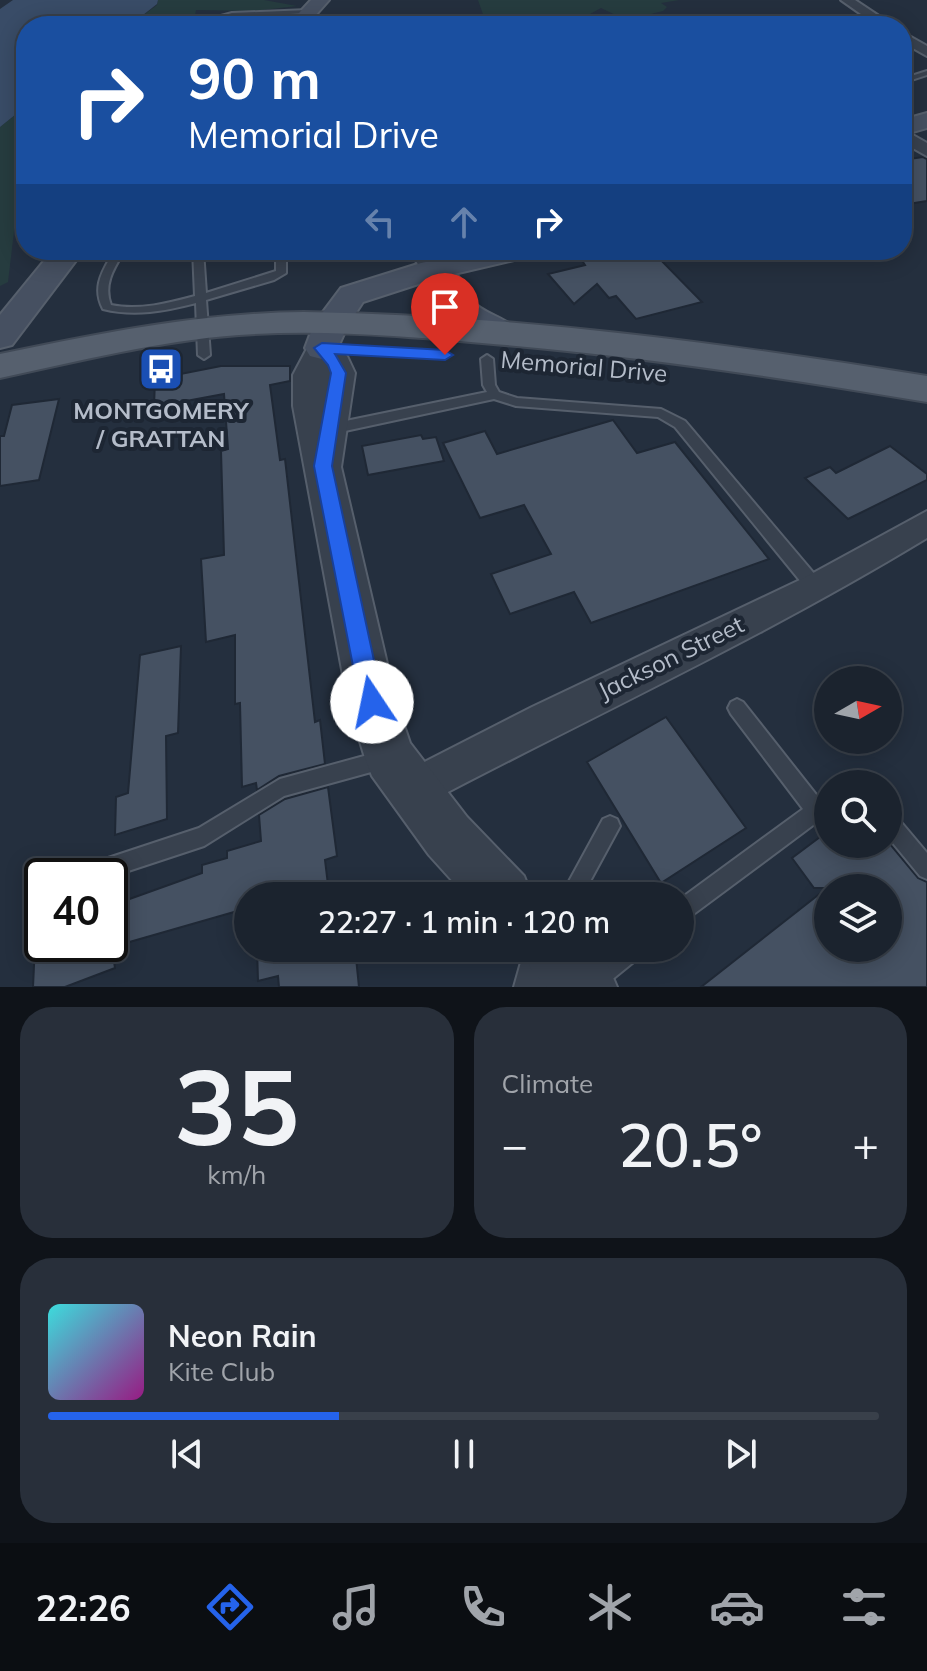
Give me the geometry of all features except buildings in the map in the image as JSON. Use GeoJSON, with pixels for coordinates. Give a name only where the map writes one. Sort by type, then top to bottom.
{"type":"FeatureCollection","features":[{"type":"Feature","properties":{"kind":"main road"},"geometry":{"type":"LineString","coordinates":[[0,337],[62,260]]}},
{"type":"Feature","properties":{"kind":"main road"},"geometry":{"type":"LineString","coordinates":[[327,336],[352,295],[434,267],[470,260]]}},
{"type":"Feature","properties":{"kind":"main road"},"geometry":{"type":"LineString","coordinates":[[327,336],[389,308],[434,267],[476,260]]}},
{"type":"Feature","properties":{"kind":"main road","name":"Memorial Drive"},"geometry":{"type":"LineString","coordinates":[[434,267],[460,310],[495,346],[927,417]]}},
{"type":"Feature","properties":{"kind":"main road","name":"Memorial Drive"},"geometry":{"type":"LineString","coordinates":[[0,368],[102,356],[202,327],[729,358],[927,389]]}},
{"type":"Feature","properties":{"kind":"street"},"geometry":{"type":"LineString","coordinates":[[847,0],[872,16]]}},
{"type":"Feature","properties":{"kind":"street"},"geometry":{"type":"LineString","coordinates":[[327,336],[309,375],[308,389],[322,443],[372,702],[402,773],[448,836],[491,882]]}},
{"type":"Feature","properties":{"kind":"street","name":"Jackson Street"},"geometry":{"type":"LineString","coordinates":[[402,773],[545,720],[816,588],[927,523]]}},
{"type":"Feature","properties":{"kind":"street"},"geometry":{"type":"LineString","coordinates":[[538,987],[546,962]]}},
{"type":"Feature","properties":{"kind":"street"},"geometry":{"type":"LineString","coordinates":[[564,962],[587,986]]}},
{"type":"Feature","properties":{"kind":"lane"},"geometry":{"type":"LineString","coordinates":[[228,16],[308,13]]}},
{"type":"Feature","properties":{"kind":"lane"},"geometry":{"type":"LineString","coordinates":[[114,260],[102,281],[102,297],[107,307],[126,311],[154,308],[202,327]]}},
{"type":"Feature","properties":{"kind":"lane"},"geometry":{"type":"LineString","coordinates":[[199,260],[202,327]]}},
{"type":"Feature","properties":{"kind":"lane"},"geometry":{"type":"LineString","coordinates":[[202,327],[281,273],[281,260]]}},
{"type":"Feature","properties":{"kind":"lane"},"geometry":{"type":"LineString","coordinates":[[494,395],[489,385],[495,346]]}},
{"type":"Feature","properties":{"kind":"lane"},"geometry":{"type":"LineString","coordinates":[[322,443],[494,395],[516,402],[661,413],[680,424],[816,588]]}},
{"type":"Feature","properties":{"kind":"lane"},"geometry":{"type":"LineString","coordinates":[[737,708],[814,797]]}},
{"type":"Feature","properties":{"kind":"lane"},"geometry":{"type":"LineString","coordinates":[[128,861],[204,836],[280,788],[402,773]]}},
{"type":"Feature","properties":{"kind":"lane"},"geometry":{"type":"LineString","coordinates":[[694,902],[814,812]]}},
{"type":"Feature","properties":{"kind":"lane"},"geometry":{"type":"LineString","coordinates":[[579,882],[610,826]]}},
{"type":"Feature","properties":{"kind":"lane"},"geometry":{"type":"LineString","coordinates":[[902,839],[927,869]]}},
{"type":"Feature","properties":{"kind":"lane"},"geometry":{"type":"LineString","coordinates":[[587,986],[616,962]]}},
{"type":"Feature","properties":{"kind":"green space"},"geometry":{"type":"Polygon","coordinates":[[[158,0],[264,0],[297,6],[253,11],[196,10],[195,16],[142,16],[157,5],[158,0]]]}},
{"type":"Feature","properties":{"kind":"green space"},"geometry":{"type":"Polygon","coordinates":[[[478,0],[679,0],[661,3],[667,7],[663,11],[642,16],[618,16],[601,8],[590,14],[598,16],[484,16],[478,0]]]}},
{"type":"Feature","properties":{"kind":"green space"},"geometry":{"type":"Polygon","coordinates":[[[16,114],[16,215],[8,282],[0,286],[0,127],[16,114]]]}},
{"type":"Feature","properties":{"kind":"water"},"geometry":{"type":"Polygon","coordinates":[[[13,0],[158,0],[142,16],[16,16],[16,114],[0,127],[0,9],[13,0]]]}},
{"type":"Feature","properties":{"kind":"place","name":"MONTGOMERY / GRATTAN"},"geometry":{"type":"Point","coordinates":[161,369]}},
{"type":"Feature","properties":{"kind":"route"},"geometry":{"type":"LineString","coordinates":[[372,702],[323,466],[339,373],[336,363],[322,348],[445,355]]}}]}
